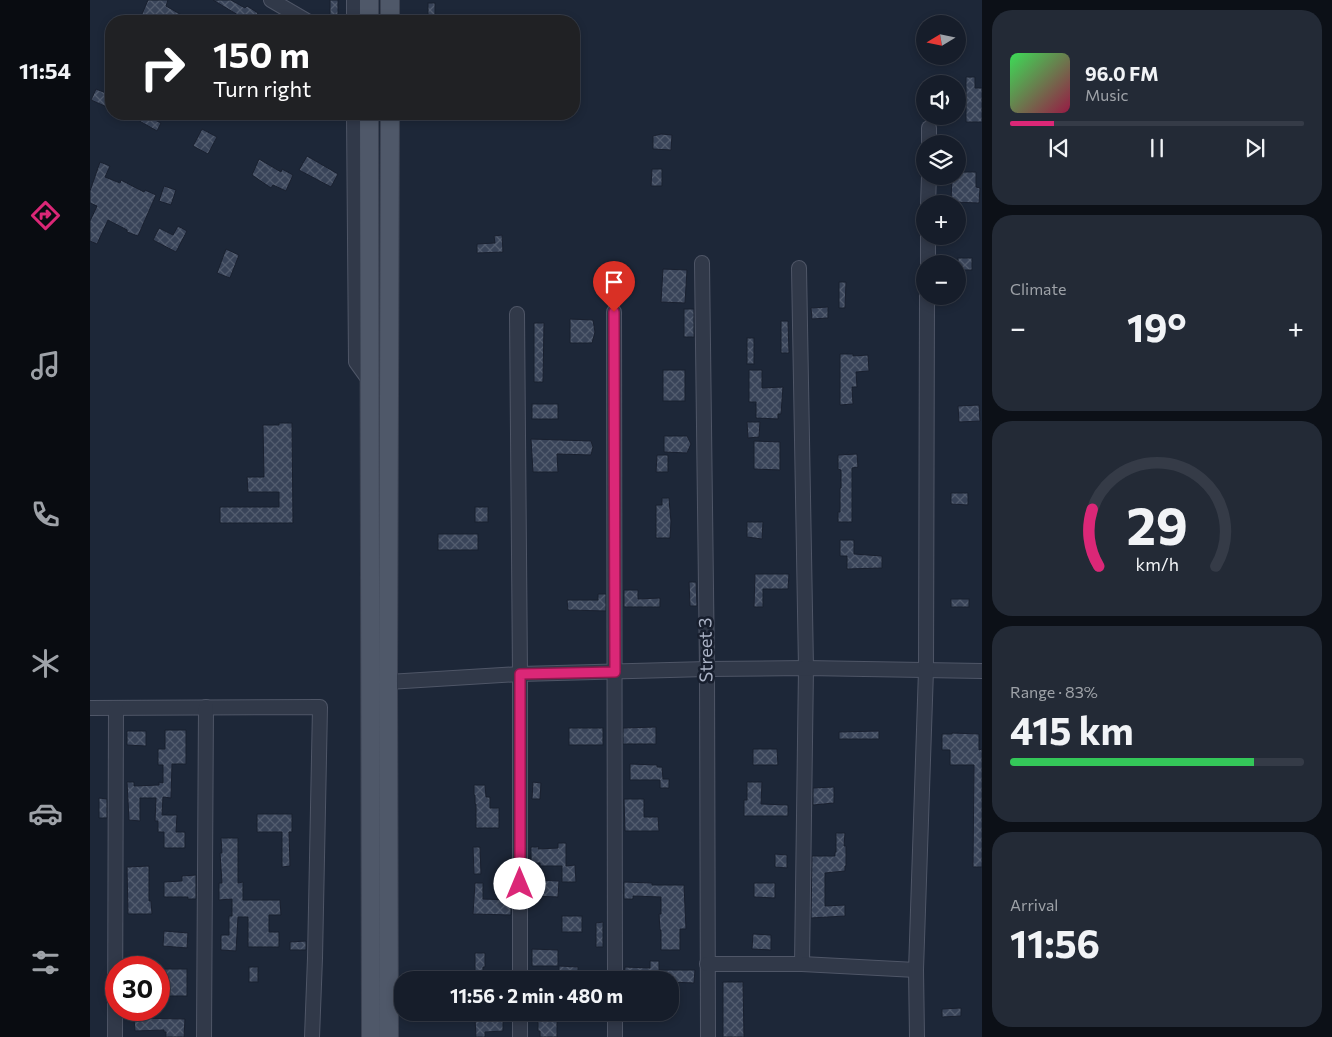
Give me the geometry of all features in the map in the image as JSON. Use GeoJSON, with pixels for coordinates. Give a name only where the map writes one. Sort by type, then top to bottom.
{"type":"FeatureCollection","features":[{"type":"Feature","properties":{"kind":"main road"},"geometry":{"type":"LineString","coordinates":[[369,0],[369,15]]}},
{"type":"Feature","properties":{"kind":"main road"},"geometry":{"type":"LineString","coordinates":[[390,0],[390,15]]}},
{"type":"Feature","properties":{"kind":"main road"},"geometry":{"type":"LineString","coordinates":[[369,120],[371,1037]]}},
{"type":"Feature","properties":{"kind":"main road"},"geometry":{"type":"LineString","coordinates":[[389,1037],[390,120]]}},
{"type":"Feature","properties":{"kind":"main road"},"geometry":{"type":"LineString","coordinates":[[369,352],[390,352]]}},
{"type":"Feature","properties":{"kind":"street"},"geometry":{"type":"LineString","coordinates":[[270,0],[296,15]]}},
{"type":"Feature","properties":{"kind":"street"},"geometry":{"type":"LineString","coordinates":[[354,0],[354,15]]}},
{"type":"Feature","properties":{"kind":"street"},"geometry":{"type":"LineString","coordinates":[[354,120],[356,362],[369,380]]}},
{"type":"Feature","properties":{"kind":"street"},"geometry":{"type":"LineString","coordinates":[[929,128],[929,135]]}},
{"type":"Feature","properties":{"kind":"street","name":"Street 3"},"geometry":{"type":"LineString","coordinates":[[702,263],[707,669],[708,1037]]}},
{"type":"Feature","properties":{"kind":"street"},"geometry":{"type":"LineString","coordinates":[[799,268],[806,668],[802,964]]}},
{"type":"Feature","properties":{"kind":"street"},"geometry":{"type":"LineString","coordinates":[[917,1037],[916,970],[926,670],[927,305]]}},
{"type":"Feature","properties":{"kind":"street"},"geometry":{"type":"LineString","coordinates":[[614,312],[615,971]]}},
{"type":"Feature","properties":{"kind":"street"},"geometry":{"type":"LineString","coordinates":[[517,314],[520,971]]}},
{"type":"Feature","properties":{"kind":"street"},"geometry":{"type":"LineString","coordinates":[[388,682],[520,674],[707,669],[806,668],[982,671]]}},
{"type":"Feature","properties":{"kind":"street"},"geometry":{"type":"LineString","coordinates":[[204,1037],[206,707]]}},
{"type":"Feature","properties":{"kind":"street"},"geometry":{"type":"LineString","coordinates":[[90,708],[320,707],[312,1037]]}},
{"type":"Feature","properties":{"kind":"street"},"geometry":{"type":"LineString","coordinates":[[115,1037],[116,708]]}},
{"type":"Feature","properties":{"kind":"street"},"geometry":{"type":"LineString","coordinates":[[707,964],[802,964],[916,970]]}},
{"type":"Feature","properties":{"kind":"street"},"geometry":{"type":"LineString","coordinates":[[520,1021],[520,1037]]}},
{"type":"Feature","properties":{"kind":"street"},"geometry":{"type":"LineString","coordinates":[[615,1021],[615,1037]]}},
{"type":"Feature","properties":{"kind":"building"},"geometry":{"type":"Polygon","coordinates":[[[148,0],[168,0],[166,6],[182,15],[142,15],[148,0]]]}},
{"type":"Feature","properties":{"kind":"building"},"geometry":{"type":"Polygon","coordinates":[[[213,0],[231,0],[245,8],[247,6],[258,13],[257,15],[238,15],[213,0]]]}},
{"type":"Feature","properties":{"kind":"building"},"geometry":{"type":"Polygon","coordinates":[[[330,0],[338,0],[338,15],[330,15],[330,0]]]}},
{"type":"Feature","properties":{"kind":"building"},"geometry":{"type":"Polygon","coordinates":[[[428,3],[435,3],[435,15],[428,15],[428,3]]]}},
{"type":"Feature","properties":{"kind":"building"},"geometry":{"type":"Polygon","coordinates":[[[966,77],[975,77],[975,88],[982,88],[982,122],[966,122],[966,77]]]}},
{"type":"Feature","properties":{"kind":"building"},"geometry":{"type":"Polygon","coordinates":[[[96,89],[105,93],[105,106],[91,100],[96,89]]]}},
{"type":"Feature","properties":{"kind":"building"},"geometry":{"type":"Polygon","coordinates":[[[138,120],[155,120],[161,123],[157,131],[138,120]]]}},
{"type":"Feature","properties":{"kind":"building"},"geometry":{"type":"Polygon","coordinates":[[[202,129],[217,137],[208,154],[193,146],[202,129]]]}},
{"type":"Feature","properties":{"kind":"building"},"geometry":{"type":"Polygon","coordinates":[[[661,134],[672,135],[671,150],[653,149],[653,136],[661,134]]]}},
{"type":"Feature","properties":{"kind":"building"},"geometry":{"type":"Polygon","coordinates":[[[307,156],[338,174],[331,187],[299,170],[307,156]]]}},
{"type":"Feature","properties":{"kind":"building"},"geometry":{"type":"Polygon","coordinates":[[[259,159],[281,172],[282,169],[293,175],[286,191],[273,185],[271,188],[252,175],[259,159]]]}},
{"type":"Feature","properties":{"kind":"building"},"geometry":{"type":"Polygon","coordinates":[[[100,162],[110,166],[105,177],[120,183],[121,180],[144,192],[145,190],[156,195],[138,236],[127,232],[127,230],[108,220],[97,244],[90,241],[90,221],[97,206],[90,203],[90,191],[100,162]]]}},
{"type":"Feature","properties":{"kind":"building"},"geometry":{"type":"Polygon","coordinates":[[[652,169],[662,169],[662,186],[651,186],[652,169]]]}},
{"type":"Feature","properties":{"kind":"building"},"geometry":{"type":"Polygon","coordinates":[[[966,172],[976,172],[976,187],[980,188],[979,203],[966,203],[966,195],[951,195],[952,185],[966,185],[966,172]]]}},
{"type":"Feature","properties":{"kind":"building"},"geometry":{"type":"Polygon","coordinates":[[[164,186],[176,190],[171,205],[159,201],[164,186]]]}},
{"type":"Feature","properties":{"kind":"building"},"geometry":{"type":"Polygon","coordinates":[[[178,226],[187,231],[176,252],[153,240],[159,228],[173,235],[178,226]]]}},
{"type":"Feature","properties":{"kind":"building"},"geometry":{"type":"Polygon","coordinates":[[[502,235],[503,252],[477,253],[477,244],[495,243],[494,236],[502,235]]]}},
{"type":"Feature","properties":{"kind":"building"},"geometry":{"type":"Polygon","coordinates":[[[226,249],[239,255],[230,278],[217,273],[226,249]]]}},
{"type":"Feature","properties":{"kind":"building"},"geometry":{"type":"Polygon","coordinates":[[[966,258],[972,258],[972,270],[966,270],[966,258]]]}},
{"type":"Feature","properties":{"kind":"building"},"geometry":{"type":"Polygon","coordinates":[[[663,269],[687,270],[685,303],[661,302],[663,269]]]}},
{"type":"Feature","properties":{"kind":"building"},"geometry":{"type":"Polygon","coordinates":[[[839,282],[846,282],[845,308],[839,308],[839,282]]]}},
{"type":"Feature","properties":{"kind":"building"},"geometry":{"type":"Polygon","coordinates":[[[828,307],[828,318],[812,319],[811,308],[828,307]]]}},
{"type":"Feature","properties":{"kind":"building"},"geometry":{"type":"Polygon","coordinates":[[[684,309],[694,309],[694,337],[684,337],[684,309]]]}},
{"type":"Feature","properties":{"kind":"building"},"geometry":{"type":"Polygon","coordinates":[[[570,319],[593,320],[595,332],[592,343],[570,343],[570,319]]]}},
{"type":"Feature","properties":{"kind":"building"},"geometry":{"type":"Polygon","coordinates":[[[781,321],[788,321],[789,353],[781,353],[781,321]]]}},
{"type":"Feature","properties":{"kind":"building"},"geometry":{"type":"Polygon","coordinates":[[[534,323],[544,323],[543,382],[534,382],[534,323]]]}},
{"type":"Feature","properties":{"kind":"building"},"geometry":{"type":"Polygon","coordinates":[[[747,338],[754,338],[754,364],[747,364],[747,338]]]}},
{"type":"Feature","properties":{"kind":"building"},"geometry":{"type":"Polygon","coordinates":[[[840,354],[853,354],[853,356],[868,355],[869,371],[856,372],[857,387],[852,387],[853,404],[840,405],[840,354]]]}},
{"type":"Feature","properties":{"kind":"building"},"geometry":{"type":"Polygon","coordinates":[[[663,370],[685,370],[685,401],[663,401],[663,370]]]}},
{"type":"Feature","properties":{"kind":"building"},"geometry":{"type":"Polygon","coordinates":[[[749,370],[762,370],[762,388],[783,387],[781,414],[778,414],[778,419],[756,418],[756,402],[749,402],[749,370]]]}},
{"type":"Feature","properties":{"kind":"building"},"geometry":{"type":"Polygon","coordinates":[[[532,404],[558,404],[558,419],[532,419],[532,404]]]}},
{"type":"Feature","properties":{"kind":"building"},"geometry":{"type":"Polygon","coordinates":[[[979,405],[980,421],[959,422],[958,406],[979,405]]]}},
{"type":"Feature","properties":{"kind":"building"},"geometry":{"type":"Polygon","coordinates":[[[747,422],[760,422],[759,437],[748,438],[747,422]]]}},
{"type":"Feature","properties":{"kind":"building"},"geometry":{"type":"Polygon","coordinates":[[[279,423],[292,423],[293,523],[220,523],[220,507],[279,507],[279,492],[248,492],[247,477],[264,477],[263,425],[279,425],[279,423]]]}},
{"type":"Feature","properties":{"kind":"building"},"geometry":{"type":"Polygon","coordinates":[[[664,436],[687,436],[691,444],[687,453],[664,452],[664,436]]]}},
{"type":"Feature","properties":{"kind":"building"},"geometry":{"type":"Polygon","coordinates":[[[531,439],[591,441],[593,447],[591,455],[557,454],[558,472],[533,472],[531,439]]]}},
{"type":"Feature","properties":{"kind":"building"},"geometry":{"type":"Polygon","coordinates":[[[754,441],[780,442],[780,470],[754,469],[754,441]]]}},
{"type":"Feature","properties":{"kind":"building"},"geometry":{"type":"Polygon","coordinates":[[[857,454],[858,467],[852,468],[852,522],[838,522],[841,470],[838,469],[838,455],[857,454]]]}},
{"type":"Feature","properties":{"kind":"building"},"geometry":{"type":"Polygon","coordinates":[[[657,455],[668,455],[668,472],[656,472],[657,455]]]}},
{"type":"Feature","properties":{"kind":"building"},"geometry":{"type":"Polygon","coordinates":[[[951,493],[968,493],[968,505],[951,504],[951,493]]]}},
{"type":"Feature","properties":{"kind":"building"},"geometry":{"type":"Polygon","coordinates":[[[662,498],[669,498],[670,538],[656,538],[656,505],[662,505],[662,498]]]}},
{"type":"Feature","properties":{"kind":"building"},"geometry":{"type":"Polygon","coordinates":[[[475,507],[488,507],[488,522],[475,522],[475,507]]]}},
{"type":"Feature","properties":{"kind":"building"},"geometry":{"type":"Polygon","coordinates":[[[747,522],[763,522],[762,539],[747,537],[747,522]]]}},
{"type":"Feature","properties":{"kind":"building"},"geometry":{"type":"Polygon","coordinates":[[[438,534],[478,534],[478,550],[438,550],[438,534]]]}},
{"type":"Feature","properties":{"kind":"building"},"geometry":{"type":"Polygon","coordinates":[[[840,540],[854,540],[854,554],[882,556],[882,568],[847,569],[847,556],[840,556],[840,540]]]}},
{"type":"Feature","properties":{"kind":"building"},"geometry":{"type":"Polygon","coordinates":[[[755,574],[789,574],[788,589],[763,589],[763,607],[754,607],[755,574]]]}},
{"type":"Feature","properties":{"kind":"building"},"geometry":{"type":"Polygon","coordinates":[[[689,582],[696,582],[697,606],[690,606],[689,582]]]}},
{"type":"Feature","properties":{"kind":"building"},"geometry":{"type":"Polygon","coordinates":[[[624,590],[638,590],[638,599],[660,598],[660,607],[624,607],[624,590]]]}},
{"type":"Feature","properties":{"kind":"building"},"geometry":{"type":"Polygon","coordinates":[[[598,594],[606,594],[606,611],[568,610],[567,600],[598,600],[598,594]]]}},
{"type":"Feature","properties":{"kind":"building"},"geometry":{"type":"Polygon","coordinates":[[[951,599],[969,599],[969,607],[951,607],[951,599]]]}},
{"type":"Feature","properties":{"kind":"building"},"geometry":{"type":"Polygon","coordinates":[[[656,727],[656,744],[623,744],[623,728],[656,727]]]}},
{"type":"Feature","properties":{"kind":"building"},"geometry":{"type":"Polygon","coordinates":[[[569,728],[603,728],[603,745],[569,745],[569,728]]]}},
{"type":"Feature","properties":{"kind":"building"},"geometry":{"type":"Polygon","coordinates":[[[165,730],[186,730],[186,764],[172,764],[171,798],[163,797],[162,815],[177,815],[176,832],[185,832],[185,848],[164,848],[164,832],[158,832],[158,821],[155,821],[156,798],[140,798],[140,821],[129,820],[127,782],[134,782],[134,786],[159,785],[159,782],[163,783],[163,765],[158,765],[158,749],[165,749],[165,730]]]}},
{"type":"Feature","properties":{"kind":"building"},"geometry":{"type":"Polygon","coordinates":[[[127,731],[146,731],[146,746],[127,745],[127,731]]]}},
{"type":"Feature","properties":{"kind":"building"},"geometry":{"type":"Polygon","coordinates":[[[879,731],[879,739],[839,739],[839,732],[879,731]]]}},
{"type":"Feature","properties":{"kind":"building"},"geometry":{"type":"Polygon","coordinates":[[[942,734],[979,734],[979,750],[982,749],[982,867],[973,867],[974,765],[950,765],[950,750],[942,750],[942,734]]]}},
{"type":"Feature","properties":{"kind":"building"},"geometry":{"type":"Polygon","coordinates":[[[753,749],[777,749],[778,765],[753,765],[753,749]]]}},
{"type":"Feature","properties":{"kind":"building"},"geometry":{"type":"Polygon","coordinates":[[[630,764],[657,765],[657,767],[662,767],[663,779],[669,779],[669,788],[660,788],[660,780],[630,780],[630,764]]]}},
{"type":"Feature","properties":{"kind":"building"},"geometry":{"type":"Polygon","coordinates":[[[533,782],[541,783],[540,799],[532,799],[533,782]]]}},
{"type":"Feature","properties":{"kind":"building"},"geometry":{"type":"Polygon","coordinates":[[[747,782],[762,782],[761,804],[788,805],[788,816],[744,816],[744,800],[747,800],[747,782]]]}},
{"type":"Feature","properties":{"kind":"building"},"geometry":{"type":"Polygon","coordinates":[[[474,785],[485,785],[486,797],[490,797],[490,808],[499,808],[499,828],[476,828],[474,785]]]}},
{"type":"Feature","properties":{"kind":"building"},"geometry":{"type":"Polygon","coordinates":[[[834,787],[834,803],[813,805],[813,788],[834,787]]]}},
{"type":"Feature","properties":{"kind":"building"},"geometry":{"type":"Polygon","coordinates":[[[99,798],[107,799],[107,818],[99,818],[99,798]]]}},
{"type":"Feature","properties":{"kind":"building"},"geometry":{"type":"Polygon","coordinates":[[[624,799],[644,799],[644,817],[658,817],[659,831],[625,831],[624,799]]]}},
{"type":"Feature","properties":{"kind":"building"},"geometry":{"type":"Polygon","coordinates":[[[257,814],[292,814],[292,832],[289,832],[290,866],[282,867],[282,832],[257,832],[257,814]]]}},
{"type":"Feature","properties":{"kind":"building"},"geometry":{"type":"Polygon","coordinates":[[[836,833],[845,833],[846,866],[845,871],[825,873],[825,906],[845,905],[845,916],[811,918],[812,856],[835,856],[836,833]]]}},
{"type":"Feature","properties":{"kind":"building"},"geometry":{"type":"Polygon","coordinates":[[[221,838],[238,838],[238,883],[243,882],[243,900],[280,900],[281,915],[269,915],[269,932],[279,932],[279,947],[248,947],[248,917],[238,917],[236,951],[221,950],[221,935],[229,935],[229,916],[232,916],[232,899],[219,900],[219,883],[222,883],[221,838]]]}},
{"type":"Feature","properties":{"kind":"building"},"geometry":{"type":"Polygon","coordinates":[[[558,843],[566,843],[566,866],[575,865],[576,882],[562,882],[562,866],[540,866],[540,863],[531,863],[531,847],[539,847],[538,849],[558,848],[558,843]]]}},
{"type":"Feature","properties":{"kind":"building"},"geometry":{"type":"Polygon","coordinates":[[[473,847],[480,847],[481,874],[474,874],[473,847]]]}},
{"type":"Feature","properties":{"kind":"building"},"geometry":{"type":"Polygon","coordinates":[[[775,854],[787,855],[787,868],[775,867],[775,854]]]}},
{"type":"Feature","properties":{"kind":"building"},"geometry":{"type":"Polygon","coordinates":[[[149,866],[149,901],[151,901],[152,914],[128,914],[127,867],[149,866]]]}},
{"type":"Feature","properties":{"kind":"building"},"geometry":{"type":"Polygon","coordinates":[[[196,875],[196,899],[164,897],[164,882],[182,881],[182,876],[196,875]]]}},
{"type":"Feature","properties":{"kind":"building"},"geometry":{"type":"Polygon","coordinates":[[[532,880],[559,881],[558,897],[532,896],[532,880]]]}},
{"type":"Feature","properties":{"kind":"building"},"geometry":{"type":"Polygon","coordinates":[[[624,882],[652,883],[652,885],[684,885],[686,929],[680,929],[680,950],[661,950],[659,914],[661,914],[661,897],[633,896],[633,899],[624,899],[624,882]]]}},
{"type":"Feature","properties":{"kind":"building"},"geometry":{"type":"Polygon","coordinates":[[[475,883],[483,883],[483,899],[511,900],[511,915],[473,914],[475,883]]]}},
{"type":"Feature","properties":{"kind":"building"},"geometry":{"type":"Polygon","coordinates":[[[754,883],[775,883],[775,898],[754,897],[754,883]]]}},
{"type":"Feature","properties":{"kind":"building"},"geometry":{"type":"Polygon","coordinates":[[[562,916],[582,916],[582,932],[562,932],[562,916]]]}},
{"type":"Feature","properties":{"kind":"building"},"geometry":{"type":"Polygon","coordinates":[[[603,922],[603,947],[596,947],[596,923],[603,922]]]}},
{"type":"Feature","properties":{"kind":"building"},"geometry":{"type":"Polygon","coordinates":[[[164,931],[188,933],[187,948],[163,946],[164,931]]]}},
{"type":"Feature","properties":{"kind":"building"},"geometry":{"type":"Polygon","coordinates":[[[753,934],[771,935],[771,950],[752,949],[753,934]]]}},
{"type":"Feature","properties":{"kind":"building"},"geometry":{"type":"Polygon","coordinates":[[[306,941],[306,950],[290,950],[290,942],[306,941]]]}},
{"type":"Feature","properties":{"kind":"building"},"geometry":{"type":"Polygon","coordinates":[[[532,949],[558,950],[558,966],[532,966],[532,949]]]}},
{"type":"Feature","properties":{"kind":"building"},"geometry":{"type":"Polygon","coordinates":[[[475,953],[485,953],[485,967],[483,967],[483,971],[475,971],[475,953]]]}},
{"type":"Feature","properties":{"kind":"building"},"geometry":{"type":"Polygon","coordinates":[[[650,961],[659,961],[659,970],[695,970],[694,983],[679,982],[679,971],[625,971],[625,967],[650,968],[650,961]]]}},
{"type":"Feature","properties":{"kind":"building"},"geometry":{"type":"Polygon","coordinates":[[[559,966],[578,967],[578,971],[559,971],[559,966]]]}},
{"type":"Feature","properties":{"kind":"building"},"geometry":{"type":"Polygon","coordinates":[[[249,967],[258,967],[258,982],[249,982],[249,967]]]}},
{"type":"Feature","properties":{"kind":"building"},"geometry":{"type":"Polygon","coordinates":[[[170,969],[187,969],[187,996],[170,996],[170,969]]]}},
{"type":"Feature","properties":{"kind":"building"},"geometry":{"type":"Polygon","coordinates":[[[723,982],[743,982],[744,1037],[723,1037],[723,982]]]}},
{"type":"Feature","properties":{"kind":"building"},"geometry":{"type":"Polygon","coordinates":[[[961,1008],[961,1016],[942,1017],[942,1009],[961,1008]]]}},
{"type":"Feature","properties":{"kind":"building"},"geometry":{"type":"Polygon","coordinates":[[[185,1019],[184,1037],[166,1037],[164,1030],[135,1031],[134,1021],[185,1019]]]}},
{"type":"Feature","properties":{"kind":"building"},"geometry":{"type":"Polygon","coordinates":[[[475,1021],[503,1021],[503,1031],[485,1032],[485,1037],[476,1037],[475,1021]]]}},
{"type":"Feature","properties":{"kind":"building"},"geometry":{"type":"Polygon","coordinates":[[[538,1021],[557,1021],[557,1037],[540,1037],[540,1031],[538,1031],[538,1021]]]}},
{"type":"Feature","properties":{"kind":"route"},"geometry":{"type":"LineString","coordinates":[[520,884],[520,674],[615,672],[614,312]]}}]}
